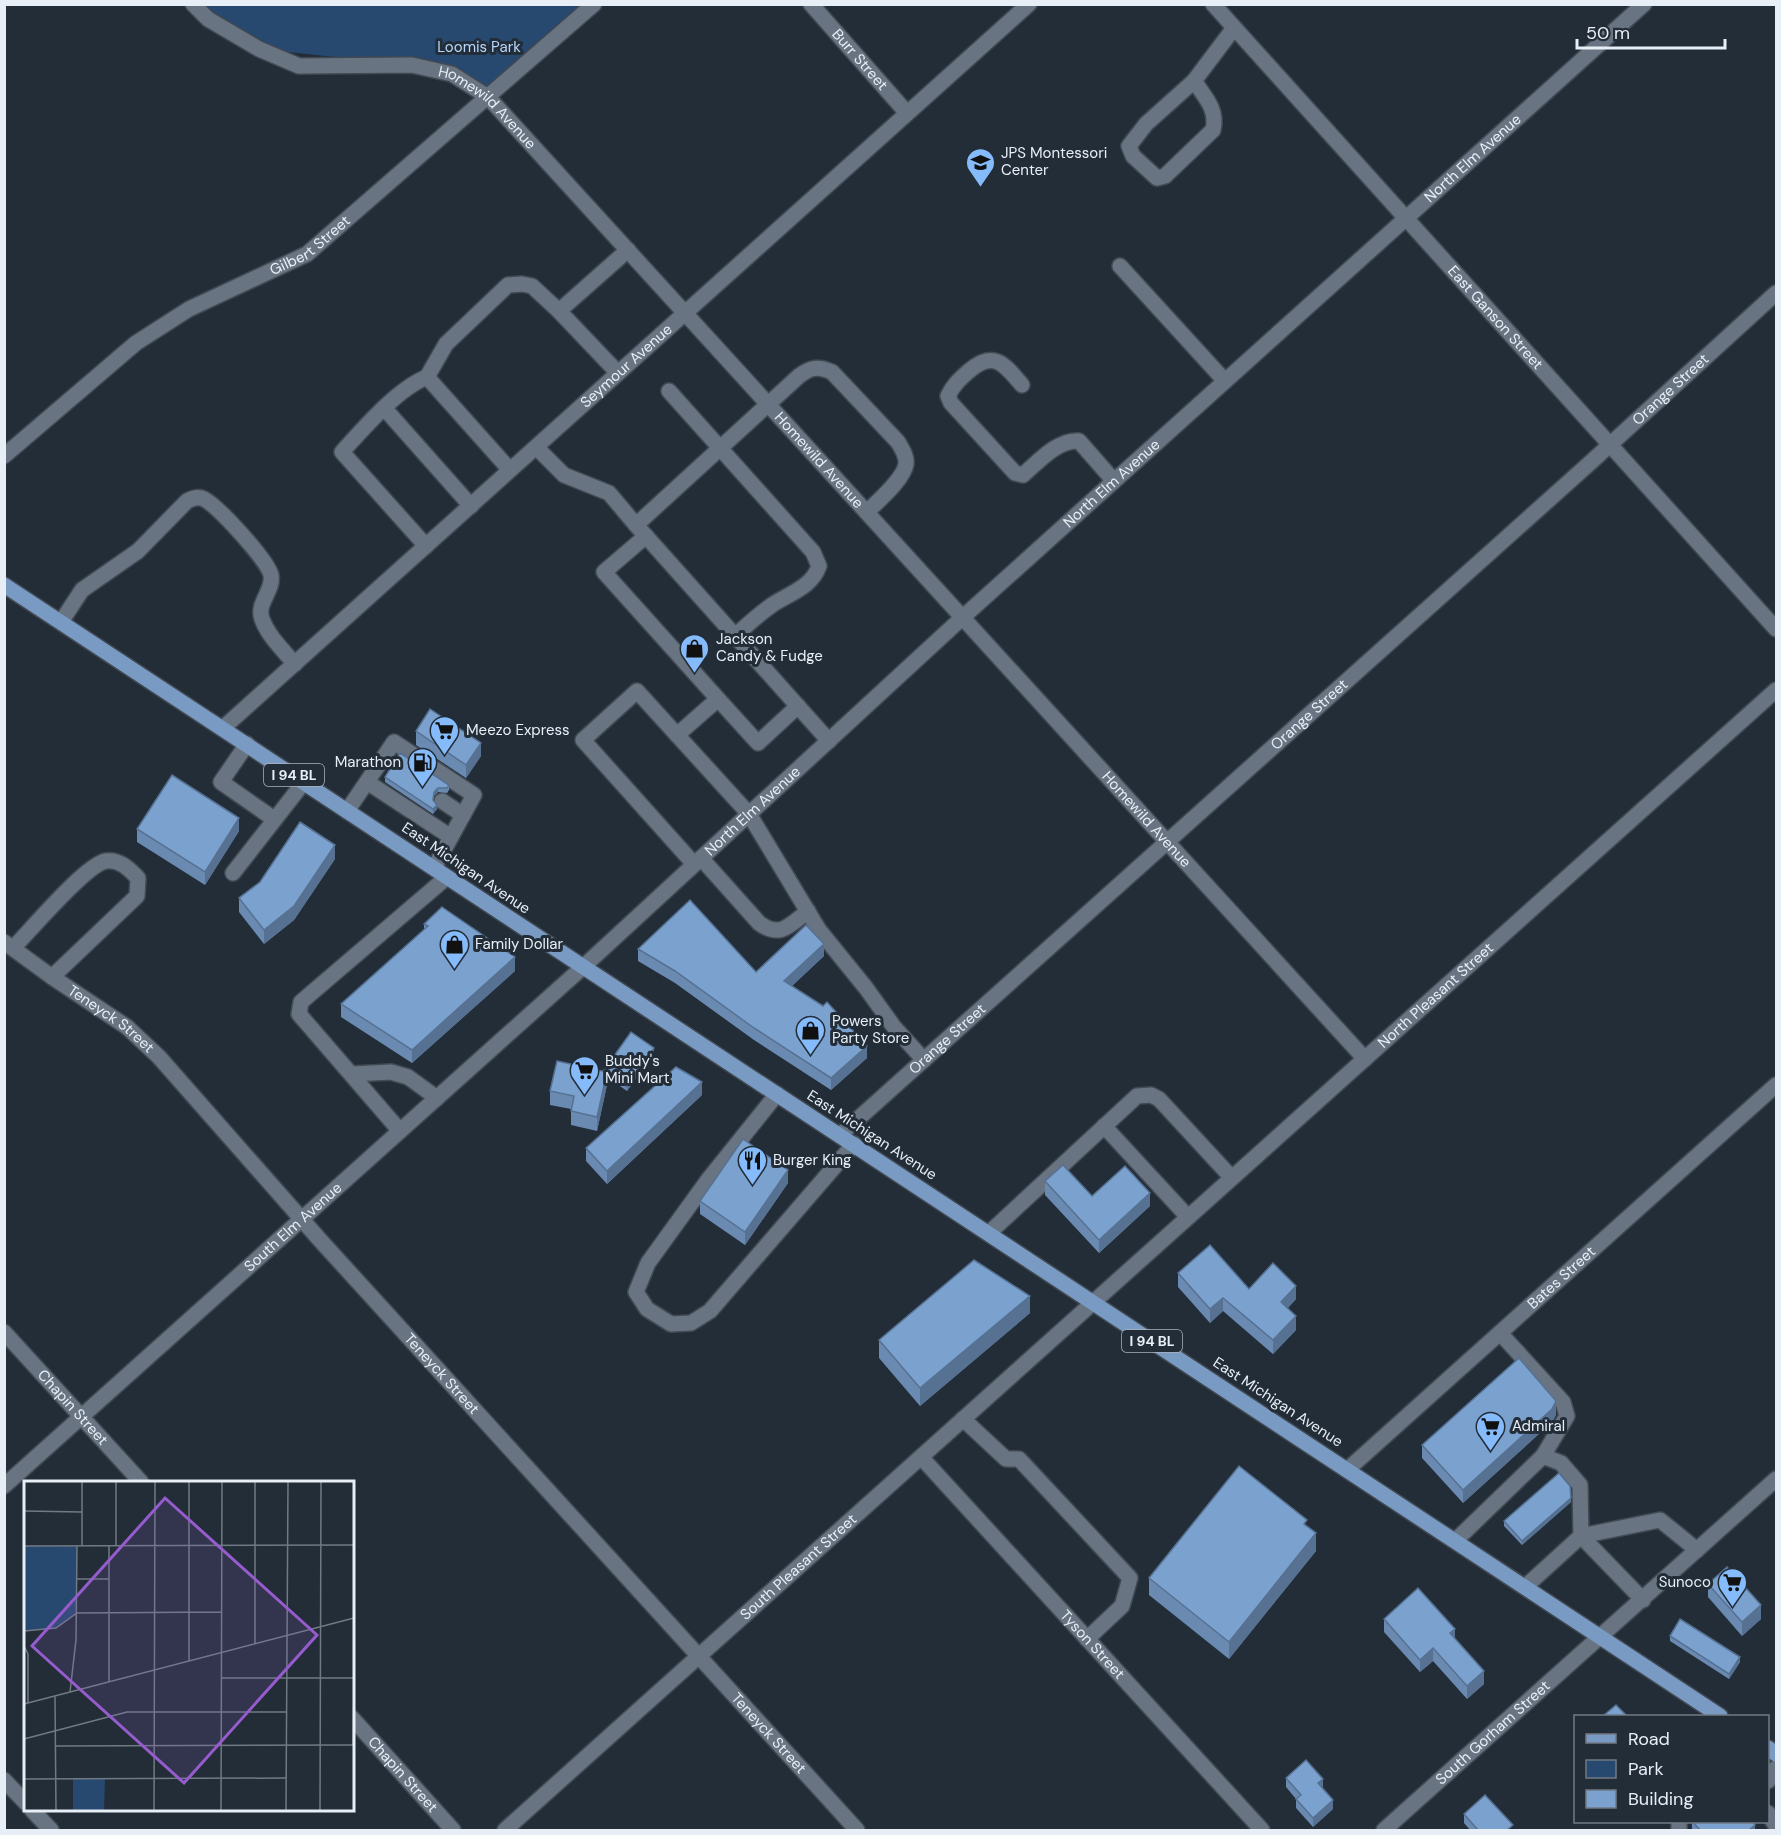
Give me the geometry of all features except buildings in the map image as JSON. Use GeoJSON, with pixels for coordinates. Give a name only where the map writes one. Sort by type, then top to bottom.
{"type":"FeatureCollection","features":[{"type":"Feature","properties":{"kind":"main road","name":"East Michigan Avenue"},"geometry":{"type":"LineString","coordinates":[[4,585],[1718,1715]]}},
{"type":"Feature","properties":{"kind":"street","name":"Homewild Avenue"},"geometry":{"type":"LineString","coordinates":[[193,4],[208,19],[249,43],[299,66],[412,65],[452,74],[488,97],[1365,1059]]}},
{"type":"Feature","properties":{"kind":"street","name":"Gilbert Street"},"geometry":{"type":"LineString","coordinates":[[4,456],[136,343],[189,309],[307,254],[594,4]]}},
{"type":"Feature","properties":{"kind":"street","name":"Burr Street"},"geometry":{"type":"LineString","coordinates":[[811,4],[907,112]]}},
{"type":"Feature","properties":{"kind":"street","name":"Seymour Avenue"},"geometry":{"type":"LineString","coordinates":[[223,728],[1029,4]]}},
{"type":"Feature","properties":{"kind":"street","name":"East Ganson Street"},"geometry":{"type":"LineString","coordinates":[[1213,4],[1776,629]]}},
{"type":"Feature","properties":{"kind":"street","name":"North Elm Avenue"},"geometry":{"type":"LineString","coordinates":[[583,967],[963,617],[1644,4]]}},
{"type":"Feature","properties":{"kind":"street"},"geometry":{"type":"LineString","coordinates":[[1194,81],[1213,108],[1215,121],[1213,130],[1165,176],[1157,178],[1133,156],[1129,146],[1146,124],[1194,81],[1234,28]]}},
{"type":"Feature","properties":{"kind":"street"},"geometry":{"type":"LineString","coordinates":[[559,311],[628,250]]}},
{"type":"Feature","properties":{"kind":"street"},"geometry":{"type":"LineString","coordinates":[[1120,266],[1225,381]]}},
{"type":"Feature","properties":{"kind":"street"},"geometry":{"type":"LineString","coordinates":[[426,546],[342,452],[415,382],[427,377],[446,344],[508,285],[532,286],[618,373]]}},
{"type":"Feature","properties":{"kind":"street","name":"Orange Street"},"geometry":{"type":"LineString","coordinates":[[840,1135],[1611,444],[1776,293]]}},
{"type":"Feature","properties":{"kind":"street"},"geometry":{"type":"LineString","coordinates":[[1022,385],[1004,365],[992,359],[978,363],[953,386],[948,396],[951,403],[1015,473],[1023,475],[1055,448],[1072,440],[1079,441],[1114,481]]}},
{"type":"Feature","properties":{"kind":"street"},"geometry":{"type":"LineString","coordinates":[[798,706],[758,743],[604,572],[720,449],[809,368],[820,367],[832,372],[898,442],[904,453],[906,462],[904,472],[867,512]]}},
{"type":"Feature","properties":{"kind":"street"},"geometry":{"type":"LineString","coordinates":[[427,377],[510,470]]}},
{"type":"Feature","properties":{"kind":"street"},"geometry":{"type":"LineString","coordinates":[[669,391],[813,552],[819,566],[815,576],[805,586],[771,606],[735,636]]}},
{"type":"Feature","properties":{"kind":"street"},"geometry":{"type":"LineString","coordinates":[[385,409],[471,506]]}},
{"type":"Feature","properties":{"kind":"street"},"geometry":{"type":"LineString","coordinates":[[536,447],[564,475],[609,493],[829,741]]}},
{"type":"Feature","properties":{"kind":"street"},"geometry":{"type":"LineString","coordinates":[[61,622],[82,590],[138,550],[187,501],[195,497],[202,498],[222,514],[269,568],[272,580],[269,592],[262,603],[260,616],[267,631],[295,664]]}},
{"type":"Feature","properties":{"kind":"street","name":"North Pleasant Street"},"geometry":{"type":"LineString","coordinates":[[1093,1302],[1776,690]]}},
{"type":"Feature","properties":{"kind":"street"},"geometry":{"type":"LineString","coordinates":[[808,911],[788,927],[778,931],[767,929],[759,923],[583,740],[636,691],[749,814],[808,911],[819,930],[894,1027],[924,1060]]}},
{"type":"Feature","properties":{"kind":"street"},"geometry":{"type":"LineString","coordinates":[[677,735],[718,699]]}},
{"type":"Feature","properties":{"kind":"street"},"geometry":{"type":"LineString","coordinates":[[347,811],[367,782],[387,765],[394,742],[474,795],[434,868]]}},
{"type":"Feature","properties":{"kind":"street"},"geometry":{"type":"LineString","coordinates":[[247,744],[221,782],[274,819]]}},
{"type":"Feature","properties":{"kind":"street"},"geometry":{"type":"LineString","coordinates":[[233,873],[304,782]]}},
{"type":"Feature","properties":{"kind":"street"},"geometry":{"type":"LineString","coordinates":[[367,782],[451,837]]}},
{"type":"Feature","properties":{"kind":"street"},"geometry":{"type":"LineString","coordinates":[[442,801],[463,815]]}},
{"type":"Feature","properties":{"kind":"street"},"geometry":{"type":"LineString","coordinates":[[9,945],[89,870],[106,861],[123,864],[138,878],[137,896],[52,977]]}},
{"type":"Feature","properties":{"kind":"street"},"geometry":{"type":"LineString","coordinates":[[400,1131],[299,1014],[301,1002],[447,877]]}},
{"type":"Feature","properties":{"kind":"street","name":"Teneyck Street"},"geometry":{"type":"LineString","coordinates":[[9,945],[52,977],[127,1026],[159,1057],[302,1220],[857,1830]]}},
{"type":"Feature","properties":{"kind":"street","name":"South Elm Avenue"},"geometry":{"type":"LineString","coordinates":[[4,1486],[583,967]]}},
{"type":"Feature","properties":{"kind":"street"},"geometry":{"type":"LineString","coordinates":[[352,1074],[392,1072],[408,1077],[436,1098]]}},
{"type":"Feature","properties":{"kind":"street","name":"Bates Street"},"geometry":{"type":"LineString","coordinates":[[1347,1470],[1776,1085]]}},
{"type":"Feature","properties":{"kind":"street"},"geometry":{"type":"LineString","coordinates":[[777,1094],[708,1180],[648,1263],[636,1292],[647,1309],[671,1324],[691,1323],[710,1311],[854,1144]]}},
{"type":"Feature","properties":{"kind":"street"},"geometry":{"type":"LineString","coordinates":[[989,1233],[1137,1096],[1151,1095],[1159,1099],[1232,1178]]}},
{"type":"Feature","properties":{"kind":"street"},"geometry":{"type":"LineString","coordinates":[[1104,1126],[1188,1217]]}},
{"type":"Feature","properties":{"kind":"street","name":"South Pleasant Street"},"geometry":{"type":"LineString","coordinates":[[505,1830],[1093,1302]]}},
{"type":"Feature","properties":{"kind":"street","name":"Chapin Street"},"geometry":{"type":"LineString","coordinates":[[4,1332],[140,1481]]}},
{"type":"Feature","properties":{"kind":"street"},"geometry":{"type":"LineString","coordinates":[[1455,1541],[1543,1456],[1567,1416],[1563,1402],[1500,1333]]}},
{"type":"Feature","properties":{"kind":"street"},"geometry":{"type":"LineString","coordinates":[[963,1419],[1006,1459],[1018,1459],[1130,1578],[1122,1606],[1087,1639]]}},
{"type":"Feature","properties":{"kind":"street"},"geometry":{"type":"LineString","coordinates":[[1543,1456],[1561,1463],[1580,1485],[1581,1536],[1643,1600]]}},
{"type":"Feature","properties":{"kind":"street","name":"Tyson Street"},"geometry":{"type":"LineString","coordinates":[[921,1457],[1262,1830]]}},
{"type":"Feature","properties":{"kind":"street","name":"South Gorham Street"},"geometry":{"type":"LineString","coordinates":[[1384,1830],[1776,1479]]}},
{"type":"Feature","properties":{"kind":"street"},"geometry":{"type":"LineString","coordinates":[[1525,1587],[1581,1536],[1660,1520],[1696,1550]]}},
{"type":"Feature","properties":{"kind":"street","name":"Chapin Street"},"geometry":{"type":"LineString","coordinates":[[354,1720],[453,1830]]}},
{"type":"Feature","properties":{"kind":"street"},"geometry":{"type":"LineString","coordinates":[[4,1780],[24,1801]]}},
{"type":"Feature","properties":{"kind":"street"},"geometry":{"type":"LineString","coordinates":[[34,1811],[51,1830]]}},
{"type":"Feature","properties":{"kind":"green space","name":"Loomis Park"},"geometry":{"type":"Polygon","coordinates":[[[203,5],[592,5],[488,97],[412,65],[259,49],[203,5]]]}},
{"type":"Feature","properties":{"kind":"place","name":"JPS Montessori Center"},"geometry":{"type":"Point","coordinates":[980,188]}},
{"type":"Feature","properties":{"kind":"place","name":"Jackson Candy & Fudge"},"geometry":{"type":"Point","coordinates":[695,674]}},
{"type":"Feature","properties":{"kind":"place","name":"Meezo Express"},"geometry":{"type":"Point","coordinates":[445,756]}},
{"type":"Feature","properties":{"kind":"place","name":"Marathon"},"geometry":{"type":"Point","coordinates":[422,788]}},
{"type":"Feature","properties":{"kind":"place","name":"Family Dollar"},"geometry":{"type":"Point","coordinates":[454,970]}},
{"type":"Feature","properties":{"kind":"place","name":"Powers Party Store"},"geometry":{"type":"Point","coordinates":[811,1056]}},
{"type":"Feature","properties":{"kind":"place","name":"Buddy's Mini Mart"},"geometry":{"type":"Point","coordinates":[584,1096]}},
{"type":"Feature","properties":{"kind":"place","name":"Burger King"},"geometry":{"type":"Point","coordinates":[752,1186]}},
{"type":"Feature","properties":{"kind":"place","name":"Admiral"},"geometry":{"type":"Point","coordinates":[1491,1452]}},
{"type":"Feature","properties":{"kind":"place","name":"Sunoco"},"geometry":{"type":"Point","coordinates":[1732,1608]}}]}
